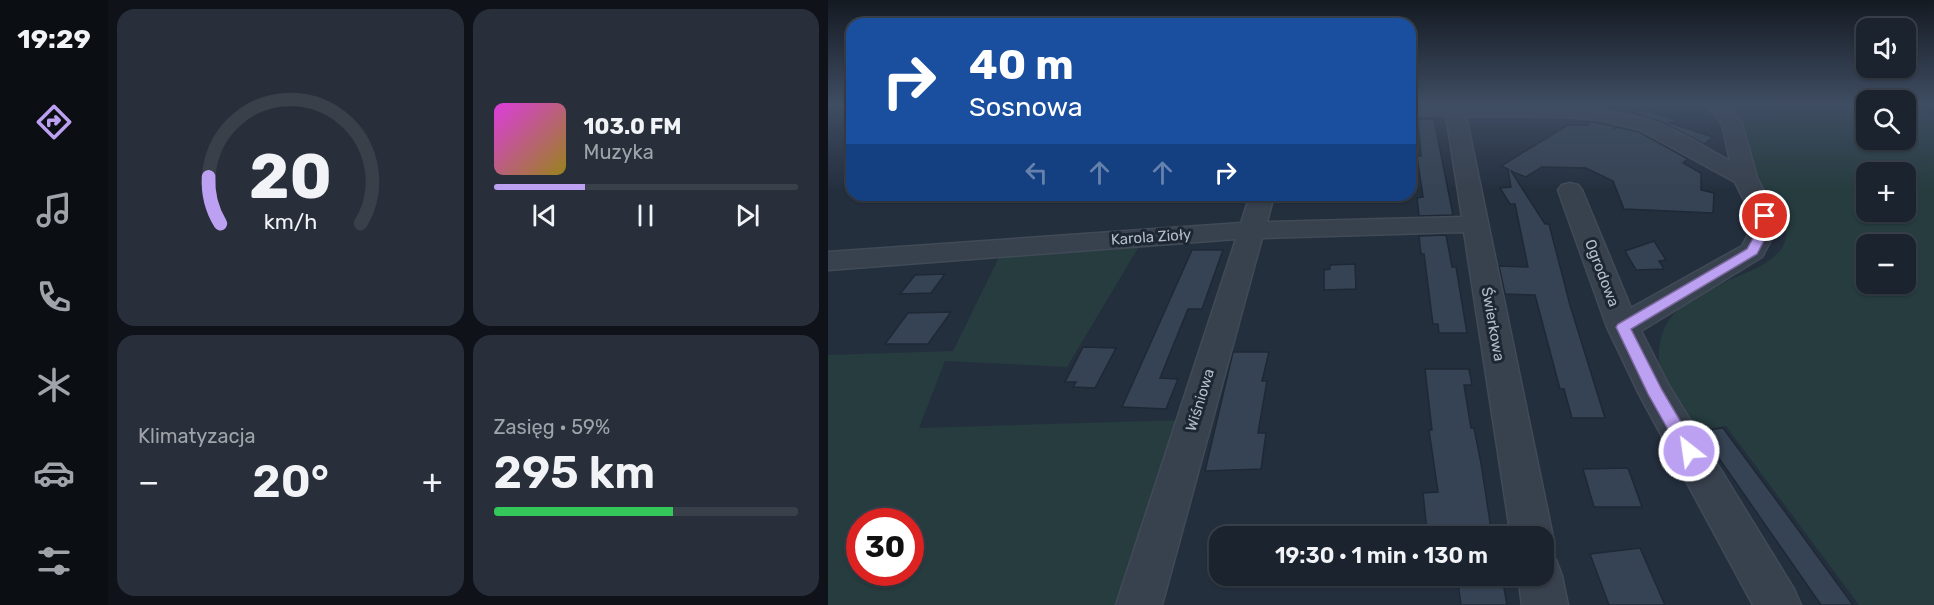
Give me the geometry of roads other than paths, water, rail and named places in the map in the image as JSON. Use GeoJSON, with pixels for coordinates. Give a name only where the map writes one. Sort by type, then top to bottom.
{"type":"FeatureCollection","features":[{"type":"Feature","properties":{"kind":"street","name":"Świerkowa"},"geometry":{"type":"LineString","coordinates":[[1459,133],[1531,526]]}},
{"type":"Feature","properties":{"kind":"street"},"geometry":{"type":"LineString","coordinates":[[1661,133],[1745,178]]}},
{"type":"Feature","properties":{"kind":"street"},"geometry":{"type":"LineString","coordinates":[[1623,327],[1752,251],[1763,231],[1765,216],[1745,178],[1734,133]]}},
{"type":"Feature","properties":{"kind":"street","name":"Ogrodowa"},"geometry":{"type":"LineString","coordinates":[[1570,190],[1623,327],[1656,394],[1778,605]]}},
{"type":"Feature","properties":{"kind":"street","name":"Wiśniowa"},"geometry":{"type":"LineString","coordinates":[[1138,605],[1260,201]]}},
{"type":"Feature","properties":{"kind":"street","name":"Karola Zioły"},"geometry":{"type":"LineString","coordinates":[[828,261],[1251,230],[1475,224]]}},
{"type":"Feature","properties":{"kind":"street"},"geometry":{"type":"LineString","coordinates":[[1542,586],[1545,605]]}}]}
